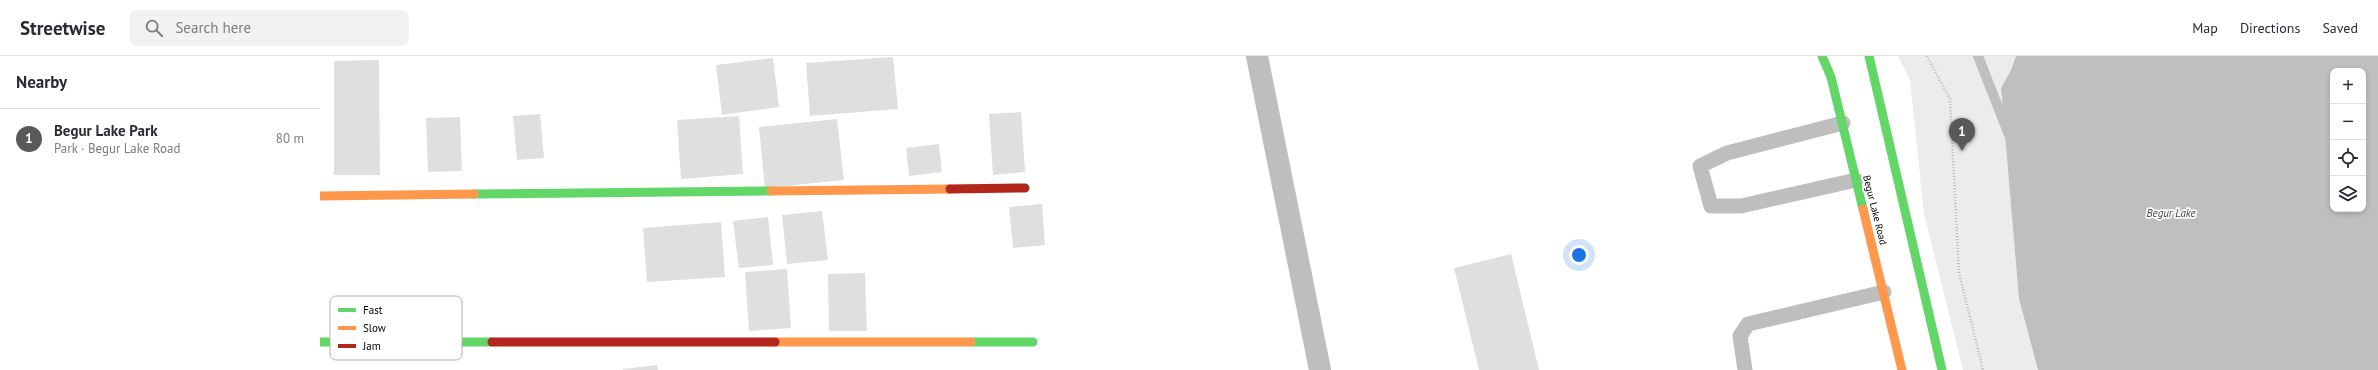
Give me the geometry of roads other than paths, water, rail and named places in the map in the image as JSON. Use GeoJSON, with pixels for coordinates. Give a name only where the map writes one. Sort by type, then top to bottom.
{"type":"FeatureCollection","features":[{"type":"Feature","properties":{"kind":"street"},"geometry":{"type":"LineString","coordinates":[[1257,56],[1320,370]]}},
{"type":"Feature","properties":{"kind":"street","name":"Begur Lake Road"},"geometry":{"type":"LineString","coordinates":[[1822,56],[1832,77],[1902,370]]}},
{"type":"Feature","properties":{"kind":"street"},"geometry":{"type":"LineString","coordinates":[[1869,56],[1872,63],[1942,370]]}},
{"type":"Feature","properties":{"kind":"street"},"geometry":{"type":"LineString","coordinates":[[320,196],[1025,188]]}},
{"type":"Feature","properties":{"kind":"street"},"geometry":{"type":"LineString","coordinates":[[462,342],[1033,342]]}},
{"type":"Feature","properties":{"kind":"lane"},"geometry":{"type":"LineString","coordinates":[[1843,123],[1728,153],[1700,166],[1711,206],[1741,206],[1856,180]]}},
{"type":"Feature","properties":{"kind":"lane"},"geometry":{"type":"LineString","coordinates":[[1744,370],[1740,336],[1748,324],[1884,292]]}},
{"type":"Feature","properties":{"kind":"water","name":"Begur Lake"},"geometry":{"type":"Polygon","coordinates":[[[2016,56],[2378,56],[2378,370],[2038,370],[2019,299],[2001,88],[2011,70],[2016,56]]]}},
{"type":"Feature","properties":{"kind":"waterway"},"geometry":{"type":"LineString","coordinates":[[1978,56],[2009,135]]}},
{"type":"Feature","properties":{"kind":"place","name":"Begur Lake Park"},"geometry":{"type":"Point","coordinates":[1962,151]}}]}
